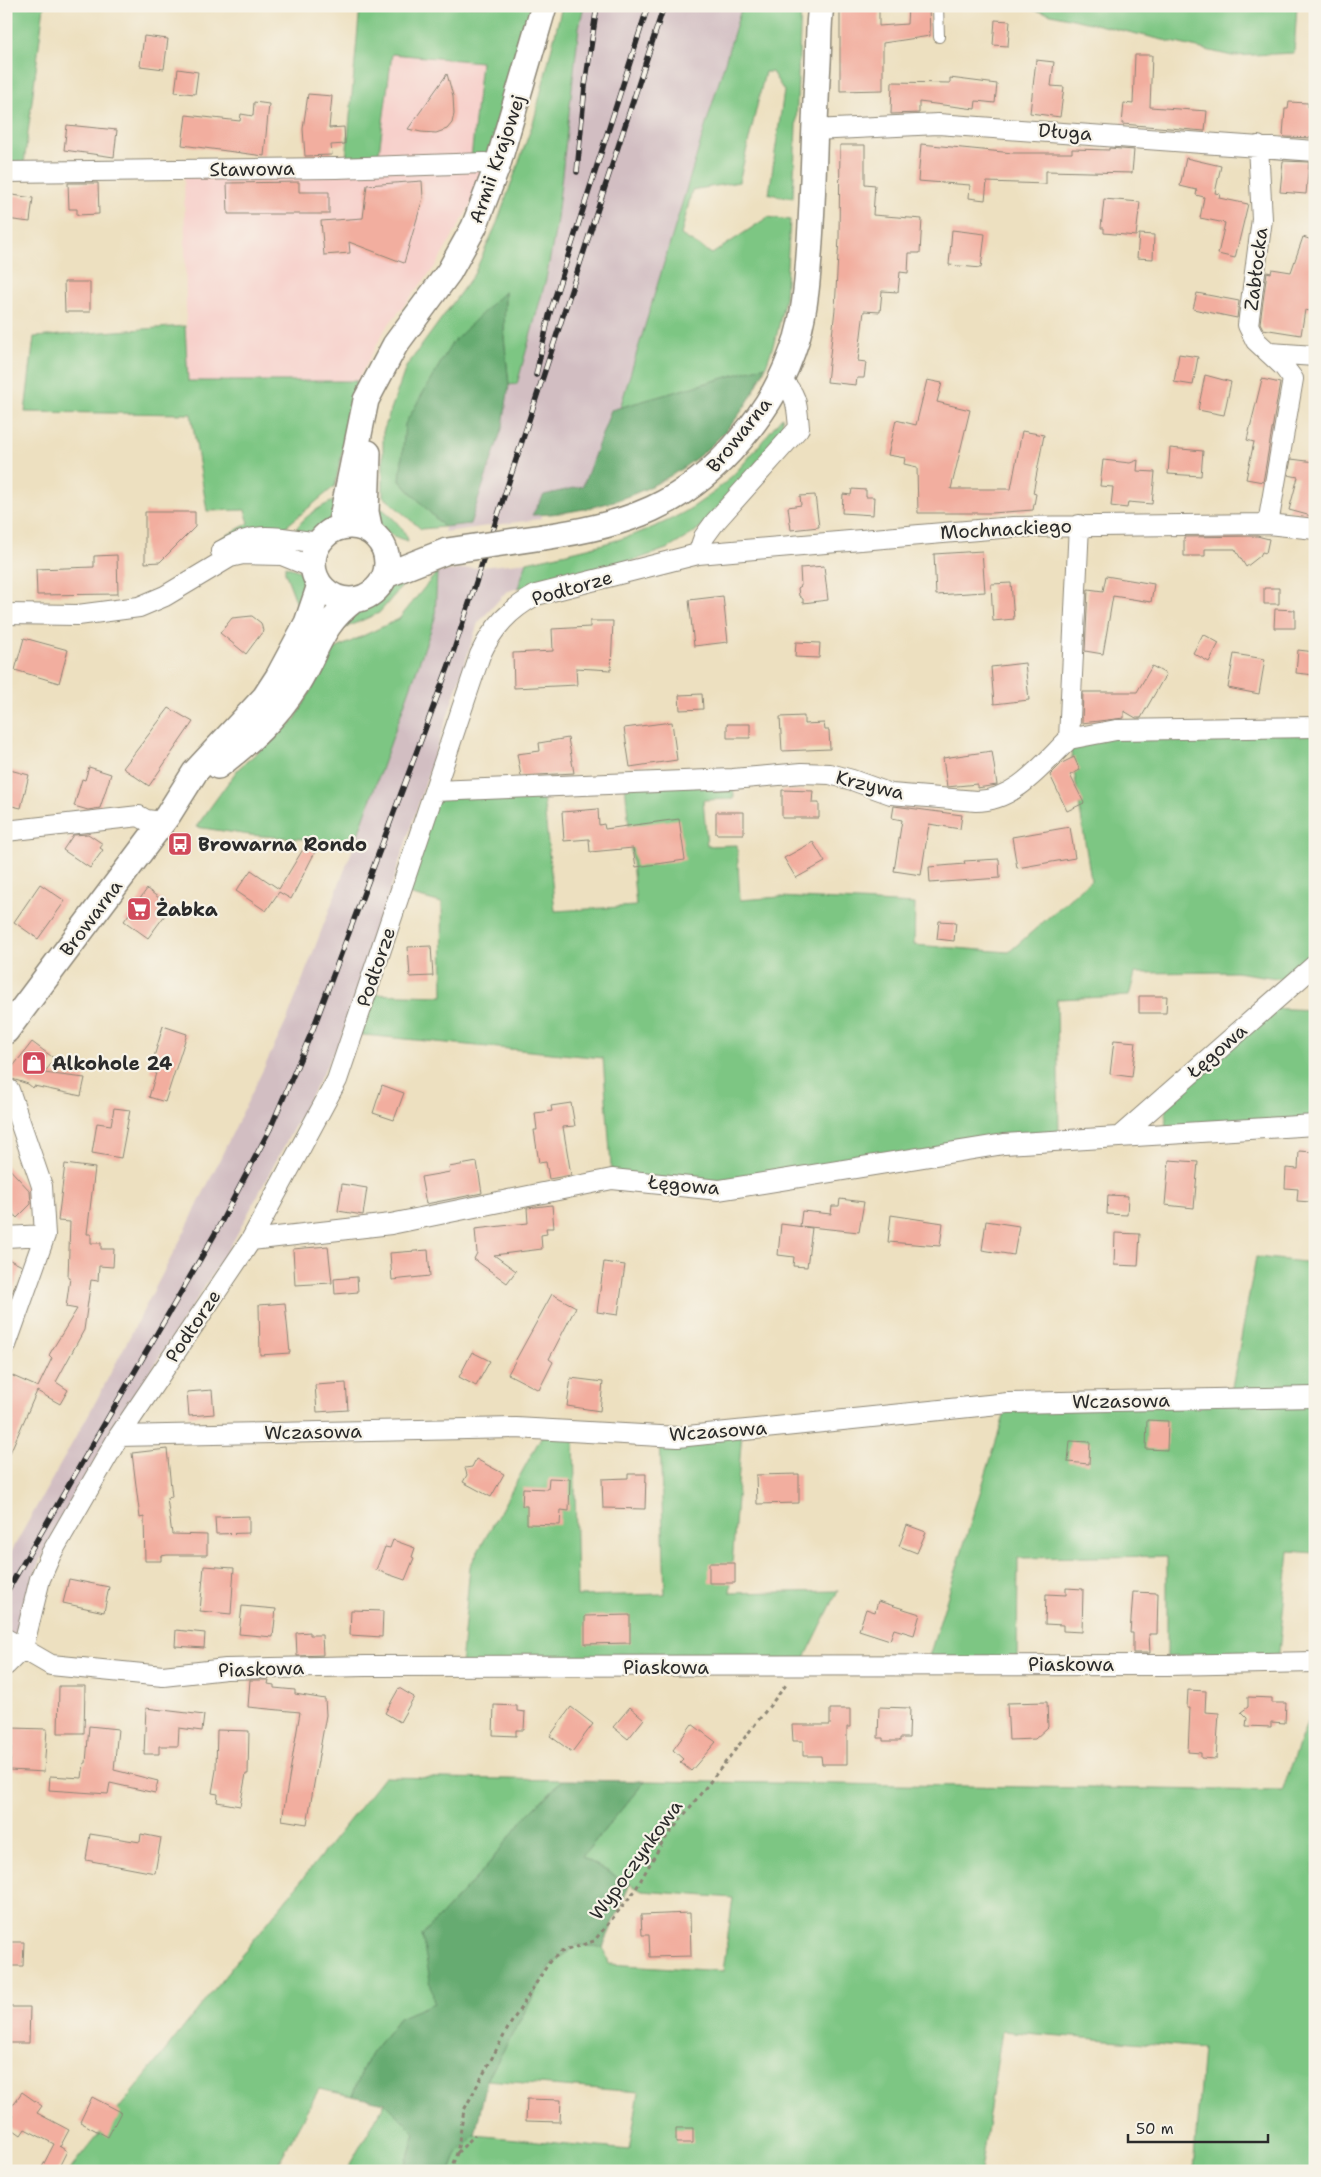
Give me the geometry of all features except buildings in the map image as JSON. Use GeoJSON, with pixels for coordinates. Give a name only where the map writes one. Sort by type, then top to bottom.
{"type":"FeatureCollection","features":[{"type":"Feature","properties":{"kind":"street","name":"Armii Krajowej"},"geometry":{"type":"LineString","coordinates":[[340,527],[366,400],[395,345],[450,272],[474,227],[497,167],[544,6]]}},
{"type":"Feature","properties":{"kind":"street","name":"Browarna"},"geometry":{"type":"LineString","coordinates":[[386,563],[447,551],[573,533],[636,516],[659,507],[706,476],[727,456],[764,412],[780,380],[797,337],[806,292],[812,209],[814,130],[821,6]]}},
{"type":"Feature","properties":{"kind":"street","name":"Długa"},"geometry":{"type":"LineString","coordinates":[[814,130],[938,124],[1315,151]]}},
{"type":"Feature","properties":{"kind":"street","name":"Zabłocka"},"geometry":{"type":"LineString","coordinates":[[1258,146],[1262,219],[1248,325],[1256,341],[1270,353],[1293,379],[1268,524]]}},
{"type":"Feature","properties":{"kind":"street","name":"Stawowa"},"geometry":{"type":"LineString","coordinates":[[6,172],[336,168],[485,163],[497,167]]}},
{"type":"Feature","properties":{"kind":"street"},"geometry":{"type":"LineString","coordinates":[[1270,353],[1315,356]]}},
{"type":"Feature","properties":{"kind":"street","name":"Armii Krajowej"},"geometry":{"type":"LineString","coordinates":[[370,531],[366,512],[368,454],[379,376]]}},
{"type":"Feature","properties":{"kind":"street"},"geometry":{"type":"LineString","coordinates":[[698,554],[704,537],[715,522],[799,428],[794,396],[790,388],[780,380]]}},
{"type":"Feature","properties":{"kind":"street","name":"Mochnackiego"},"geometry":{"type":"LineString","coordinates":[[698,554],[1013,527],[1268,524],[1315,529]]}},
{"type":"Feature","properties":{"kind":"street"},"geometry":{"type":"LineString","coordinates":[[1079,525],[1069,739],[1116,730],[1315,727]]}},
{"type":"Feature","properties":{"kind":"street"},"geometry":{"type":"LineString","coordinates":[[6,614],[78,615],[139,607],[165,596],[230,557],[244,554],[282,555],[317,576],[335,597],[354,600],[374,592],[386,563],[382,543],[370,531],[354,526],[340,527],[328,532],[319,543],[314,555],[317,576]]}},
{"type":"Feature","properties":{"kind":"street"},"geometry":{"type":"LineString","coordinates":[[165,596],[203,563],[231,545],[245,539],[257,536],[273,536],[319,543]]}},
{"type":"Feature","properties":{"kind":"street","name":"Podtorze"},"geometry":{"type":"LineString","coordinates":[[15,1643],[51,1554],[119,1436],[251,1240],[337,1080],[480,655],[489,636],[502,618],[517,606],[536,595],[698,554]]}},
{"type":"Feature","properties":{"kind":"street","name":"Browarna"},"geometry":{"type":"LineString","coordinates":[[6,1032],[169,813],[195,772],[265,697],[307,623],[317,576]]}},
{"type":"Feature","properties":{"kind":"street","name":"Browarna"},"geometry":{"type":"LineString","coordinates":[[169,813],[212,770],[248,743],[276,714],[298,683],[329,624],[343,608],[354,600]]}},
{"type":"Feature","properties":{"kind":"street","name":"Krzywa"},"geometry":{"type":"LineString","coordinates":[[435,791],[733,779],[802,773],[837,776],[890,794],[989,801],[1003,796],[1022,784],[1069,739]]}},
{"type":"Feature","properties":{"kind":"street"},"geometry":{"type":"LineString","coordinates":[[6,831],[139,816],[146,820],[169,813]]}},
{"type":"Feature","properties":{"kind":"street","name":"Łęgowa"},"geometry":{"type":"LineString","coordinates":[[1119,1137],[1315,965]]}},
{"type":"Feature","properties":{"kind":"street"},"geometry":{"type":"LineString","coordinates":[[6,1088],[9,1090],[42,1186],[45,1234],[6,1345]]}},
{"type":"Feature","properties":{"kind":"street","name":"Łęgowa"},"geometry":{"type":"LineString","coordinates":[[251,1240],[391,1224],[612,1179],[719,1190],[1004,1144],[1315,1125]]}},
{"type":"Feature","properties":{"kind":"street"},"geometry":{"type":"LineString","coordinates":[[6,1237],[45,1234]]}},
{"type":"Feature","properties":{"kind":"street","name":"Wczasowa"},"geometry":{"type":"LineString","coordinates":[[119,1436],[516,1428],[678,1437],[1008,1403],[1315,1397]]}},
{"type":"Feature","properties":{"kind":"street"},"geometry":{"type":"LineString","coordinates":[[6,1665],[15,1643]]}},
{"type":"Feature","properties":{"kind":"street","name":"Piaskowa"},"geometry":{"type":"LineString","coordinates":[[15,1643],[51,1665],[163,1676],[226,1668],[347,1666],[1168,1665],[1315,1662]]}},
{"type":"Feature","properties":{"kind":"lane"},"geometry":{"type":"LineString","coordinates":[[938,6],[939,37]]}},
{"type":"Feature","properties":{"kind":"path","name":"Wypoczynkowa"},"geometry":{"type":"LineString","coordinates":[[450,2171],[457,2154],[464,2110],[508,2028],[550,1961],[561,1952],[594,1941],[634,1892],[662,1843],[801,1666]]}},
{"type":"Feature","properties":{"kind":"path"},"geometry":{"type":"LineString","coordinates":[[457,2154],[475,2135]]}},
{"type":"Feature","properties":{"kind":"shaded area"},"geometry":{"type":"Polygon","coordinates":[[[570,6],[742,6],[620,408],[591,495],[546,499],[540,519],[444,532],[454,500],[570,6]]]}},
{"type":"Feature","properties":{"kind":"shaded area"},"geometry":{"type":"Polygon","coordinates":[[[392,54],[482,62],[471,159],[378,160],[392,54]]]}},
{"type":"Feature","properties":{"kind":"shaded area"},"geometry":{"type":"Polygon","coordinates":[[[485,163],[474,199],[437,264],[386,328],[357,381],[187,381],[184,170],[485,163]]]}},
{"type":"Feature","properties":{"kind":"shaded area"},"geometry":{"type":"Polygon","coordinates":[[[527,562],[518,588],[506,592],[478,623],[341,1039],[234,1240],[111,1434],[39,1563],[15,1634],[6,1649],[6,1561],[96,1401],[186,1229],[287,1020],[355,843],[435,618],[437,572],[527,562]]]}},
{"type":"Feature","properties":{"kind":"green space"},"geometry":{"type":"Polygon","coordinates":[[[6,6],[44,6],[23,172],[6,172],[6,6]]]}},
{"type":"Feature","properties":{"kind":"green space"},"geometry":{"type":"Polygon","coordinates":[[[360,6],[544,6],[497,167],[471,159],[481,62],[392,54],[378,160],[346,160],[360,6]]]}},
{"type":"Feature","properties":{"kind":"green space"},"geometry":{"type":"Polygon","coordinates":[[[562,6],[584,6],[579,27],[556,226],[546,279],[517,384],[509,385],[504,337],[505,292],[400,481],[444,527],[421,529],[383,496],[383,432],[406,367],[474,274],[497,223],[534,120],[562,6]]]}},
{"type":"Feature","properties":{"kind":"green space"},"geometry":{"type":"Polygon","coordinates":[[[742,6],[801,6],[793,198],[769,194],[784,91],[772,72],[765,72],[739,182],[692,190],[681,235],[712,254],[768,217],[790,220],[785,298],[777,334],[766,366],[620,408],[742,6]]]}},
{"type":"Feature","properties":{"kind":"green space"},"geometry":{"type":"Polygon","coordinates":[[[1034,6],[1297,6],[1294,53],[1232,56],[1034,10],[1034,6]]]}},
{"type":"Feature","properties":{"kind":"green space"},"geometry":{"type":"Polygon","coordinates":[[[505,291],[504,337],[509,385],[503,426],[470,524],[444,527],[400,481],[405,424],[452,343],[505,291]]]}},
{"type":"Feature","properties":{"kind":"green space"},"geometry":{"type":"Polygon","coordinates":[[[185,326],[188,381],[357,381],[335,486],[283,529],[213,543],[249,523],[245,510],[207,511],[191,414],[25,412],[34,337],[185,326]]]}},
{"type":"Feature","properties":{"kind":"green space"},"geometry":{"type":"Polygon","coordinates":[[[766,366],[750,399],[728,428],[706,451],[680,470],[624,498],[594,507],[563,513],[532,515],[544,495],[583,486],[611,410],[766,366]]]}},
{"type":"Feature","properties":{"kind":"green space"},"geometry":{"type":"Polygon","coordinates":[[[782,417],[781,433],[708,521],[692,534],[669,548],[641,558],[540,585],[518,588],[527,562],[601,545],[626,537],[672,519],[694,506],[733,475],[782,417]]]}},
{"type":"Feature","properties":{"kind":"green space"},"geometry":{"type":"Polygon","coordinates":[[[340,499],[324,527],[313,532],[294,534],[301,523],[313,512],[340,499]]]}},
{"type":"Feature","properties":{"kind":"green space"},"geometry":{"type":"Polygon","coordinates":[[[373,503],[394,519],[404,531],[408,541],[392,535],[383,528],[377,518],[373,503]]]}},
{"type":"Feature","properties":{"kind":"green space"},"geometry":{"type":"Polygon","coordinates":[[[285,566],[298,570],[308,578],[310,593],[303,613],[299,609],[285,572],[285,566]]]}},
{"type":"Feature","properties":{"kind":"green space"},"geometry":{"type":"Polygon","coordinates":[[[437,572],[435,618],[355,843],[250,835],[196,827],[238,769],[294,721],[333,650],[399,619],[437,572]]]}},
{"type":"Feature","properties":{"kind":"green space"},"geometry":{"type":"Polygon","coordinates":[[[410,577],[379,613],[340,630],[352,611],[374,603],[381,598],[392,582],[410,577]]]}},
{"type":"Feature","properties":{"kind":"green space"},"geometry":{"type":"Polygon","coordinates":[[[1315,727],[1315,965],[1297,981],[1236,972],[1135,973],[1129,996],[1057,999],[1059,1140],[719,1190],[612,1179],[603,1058],[353,1034],[366,994],[443,996],[442,903],[401,892],[435,791],[542,786],[555,911],[636,906],[625,783],[733,779],[734,799],[703,800],[707,846],[737,845],[740,900],[780,897],[915,904],[914,945],[1009,952],[1091,880],[1069,739],[1315,727]]]}},
{"type":"Feature","properties":{"kind":"green space"},"geometry":{"type":"Polygon","coordinates":[[[1266,1008],[1315,1010],[1315,1125],[1165,1134],[1167,1094],[1266,1008]]]}},
{"type":"Feature","properties":{"kind":"green space"},"geometry":{"type":"Polygon","coordinates":[[[1256,1257],[1315,1263],[1315,1553],[1289,1551],[1278,1663],[1167,1665],[1167,1556],[1018,1558],[1017,1664],[926,1666],[1008,1403],[1230,1398],[1256,1257]]]}},
{"type":"Feature","properties":{"kind":"green space"},"geometry":{"type":"Polygon","coordinates":[[[545,1430],[574,1431],[577,1596],[665,1594],[660,1436],[742,1430],[730,1593],[838,1591],[801,1666],[461,1666],[470,1566],[545,1430]]]}},
{"type":"Feature","properties":{"kind":"green space"},"geometry":{"type":"Polygon","coordinates":[[[1315,1701],[1315,2171],[1193,2171],[1203,2048],[1002,2031],[980,2171],[450,2171],[457,2153],[475,2135],[629,2150],[639,2092],[487,2080],[550,1966],[577,1945],[603,1947],[609,1964],[723,1971],[733,1898],[642,1891],[582,1857],[645,1781],[1282,1791],[1315,1701]]]}},
{"type":"Feature","properties":{"kind":"green space"},"geometry":{"type":"Polygon","coordinates":[[[384,1777],[563,1780],[526,1816],[484,1870],[422,1935],[435,2003],[399,2018],[367,2059],[352,2096],[319,2089],[274,2171],[69,2171],[384,1777]]]}},
{"type":"Feature","properties":{"kind":"green space"},"geometry":{"type":"Polygon","coordinates":[[[563,1780],[645,1781],[582,1857],[630,1884],[603,1947],[577,1945],[550,1966],[487,2080],[475,2135],[457,2153],[450,2171],[404,2171],[415,2133],[385,2103],[352,2096],[367,2059],[399,2018],[434,2003],[422,1935],[484,1870],[526,1816],[563,1780]]]}},
{"type":"Feature","properties":{"kind":"green space"},"geometry":{"type":"Polygon","coordinates":[[[385,2103],[415,2133],[404,2171],[346,2171],[385,2103]]]}},
{"type":"Feature","properties":{"kind":"railway"},"geometry":{"type":"LineString","coordinates":[[577,172],[585,86],[597,6]]}},
{"type":"Feature","properties":{"kind":"railway"},"geometry":{"type":"LineString","coordinates":[[536,375],[549,316],[648,6]]}},
{"type":"Feature","properties":{"kind":"railway"},"geometry":{"type":"LineString","coordinates":[[6,1593],[216,1232],[270,1129],[313,1029],[449,665],[664,6]]}},
{"type":"Feature","properties":{"kind":"place","name":"Browarna Rondo"},"geometry":{"type":"Point","coordinates":[180,844]}},
{"type":"Feature","properties":{"kind":"place","name":"Żabka"},"geometry":{"type":"Point","coordinates":[139,909]}},
{"type":"Feature","properties":{"kind":"place","name":"Alkohole 24"},"geometry":{"type":"Point","coordinates":[34,1063]}}]}
